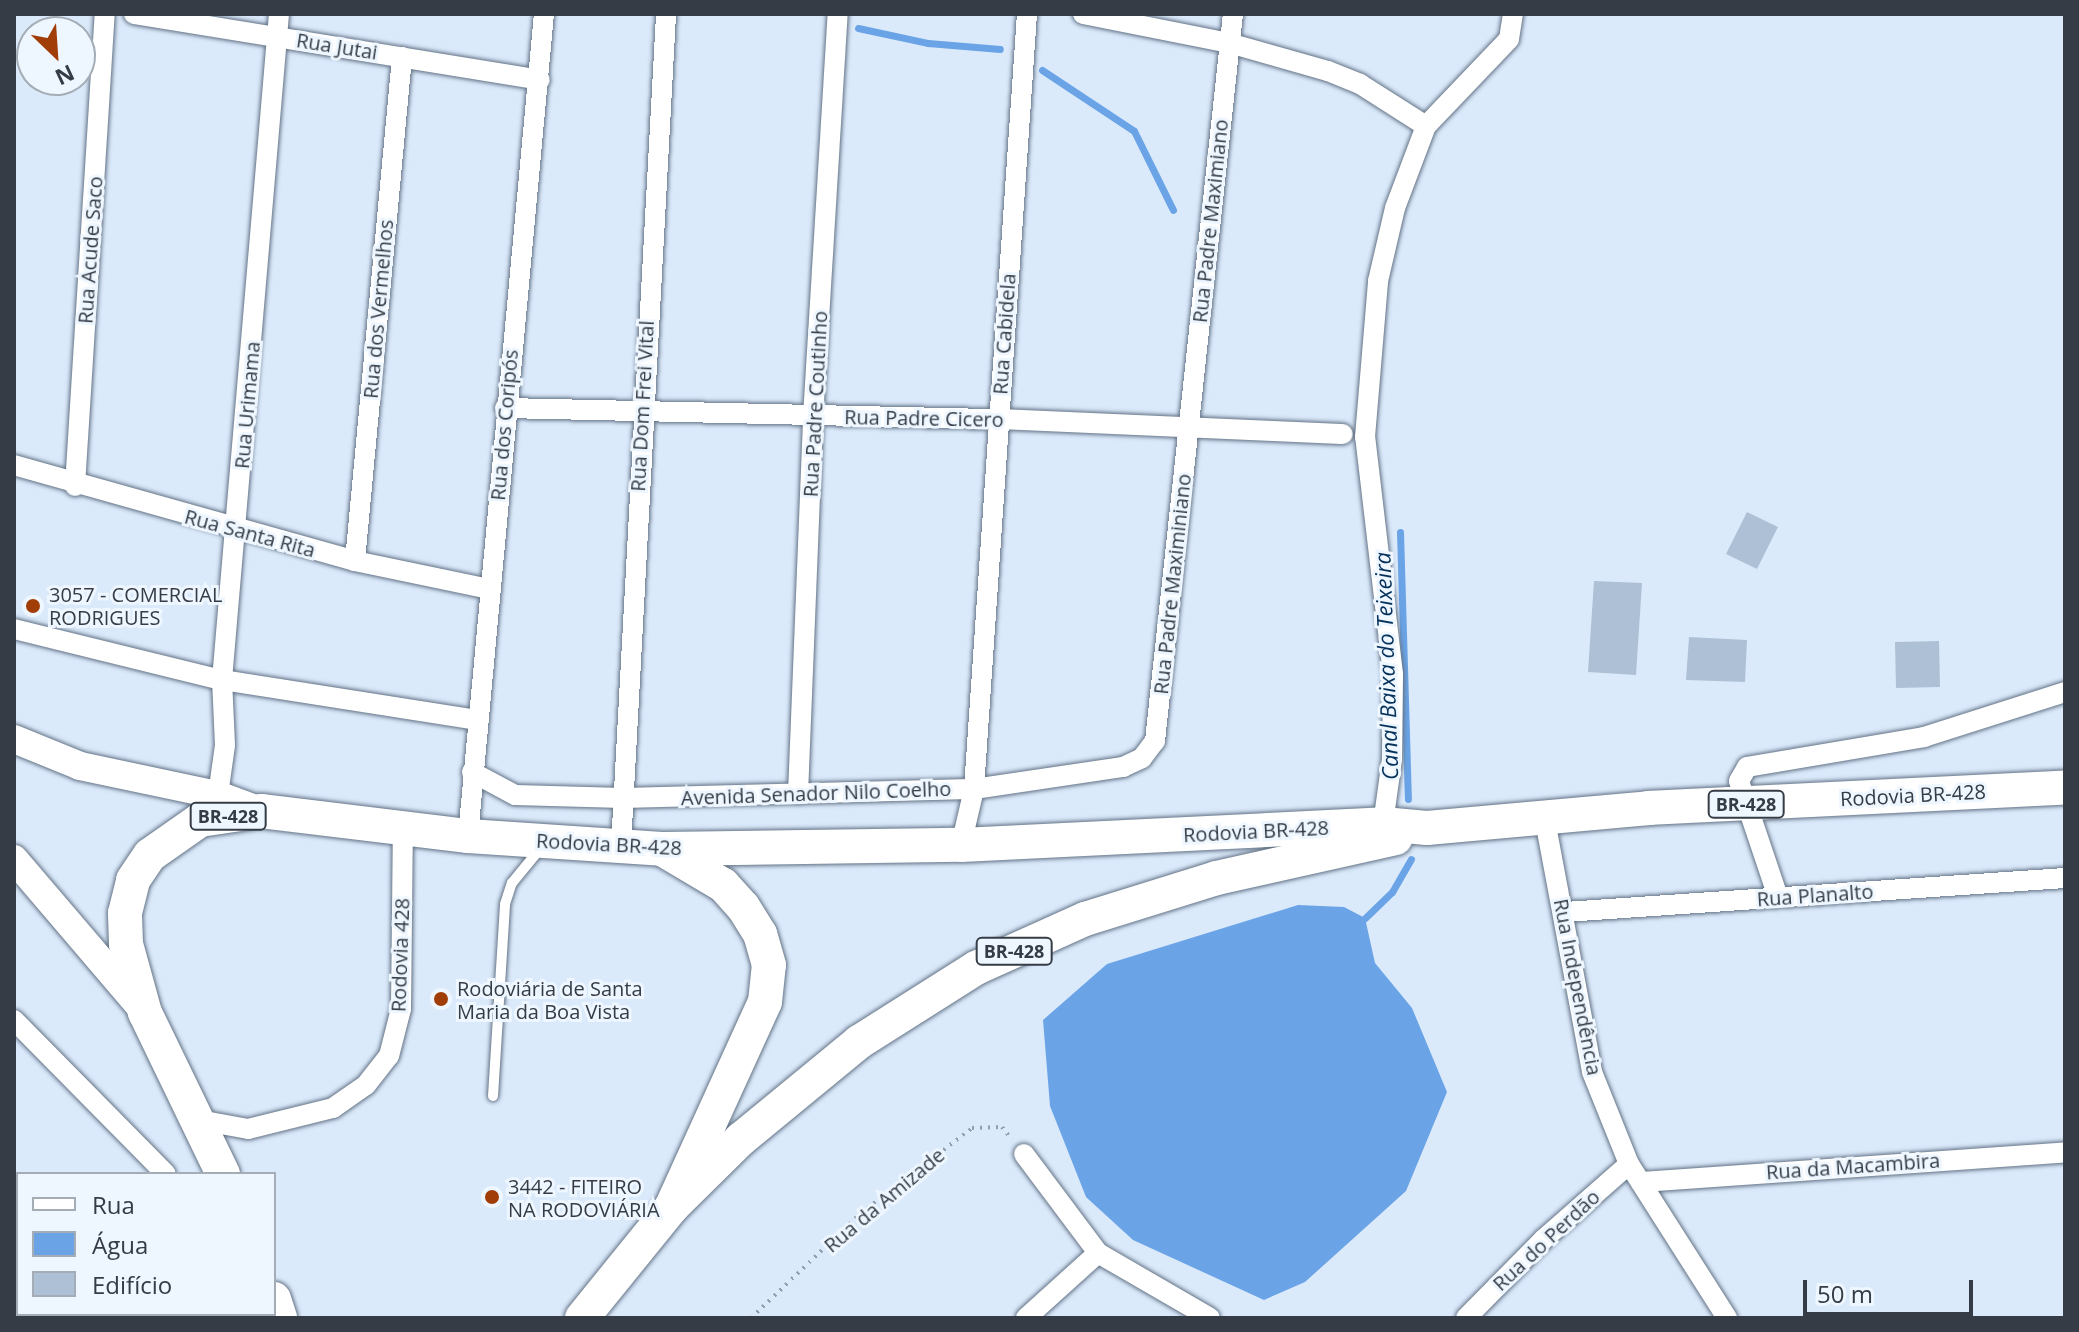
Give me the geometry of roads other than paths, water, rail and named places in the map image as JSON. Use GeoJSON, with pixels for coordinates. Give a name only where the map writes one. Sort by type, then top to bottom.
{"type":"FeatureCollection","features":[{"type":"Feature","properties":{"kind":"highway","name":"Rodovia BR-428"},"geometry":{"type":"LineString","coordinates":[[222,1172],[145,1013],[126,944],[125,913],[133,880],[171,835],[200,820],[261,811],[468,836],[662,849],[961,845],[1383,824],[1427,828],[1544,815],[2065,788]]}},
{"type":"Feature","properties":{"kind":"highway","name":"Rodovia BR-428"},"geometry":{"type":"LineString","coordinates":[[671,1208],[741,1139],[859,1042],[976,968],[1085,919],[1217,878],[1373,846],[1427,828]]}},
{"type":"Feature","properties":{"kind":"highway"},"geometry":{"type":"LineString","coordinates":[[662,849],[723,885],[760,934],[769,965],[757,1029],[671,1208]]}},
{"type":"Feature","properties":{"kind":"highway","name":"BR-428"},"geometry":{"type":"LineString","coordinates":[[582,1318],[671,1208]]}},
{"type":"Feature","properties":{"kind":"main road"},"geometry":{"type":"LineString","coordinates":[[14,739],[80,766],[218,795],[261,811]]}},
{"type":"Feature","properties":{"kind":"main road"},"geometry":{"type":"LineString","coordinates":[[14,859],[145,1013]]}},
{"type":"Feature","properties":{"kind":"street","name":"Rua Acude Saco"},"geometry":{"type":"LineString","coordinates":[[75,486],[105,14]]}},
{"type":"Feature","properties":{"kind":"street","name":"Rua Jutai"},"geometry":{"type":"LineString","coordinates":[[134,14],[540,80]]}},
{"type":"Feature","properties":{"kind":"street","name":"Rua Urimama"},"geometry":{"type":"LineString","coordinates":[[218,795],[225,757],[222,680],[279,14]]}},
{"type":"Feature","properties":{"kind":"street","name":"Rua dos Coripós"},"geometry":{"type":"LineString","coordinates":[[468,836],[505,408],[540,80],[544,14]]}},
{"type":"Feature","properties":{"kind":"street","name":"Rua Dom Frei Vital"},"geometry":{"type":"LineString","coordinates":[[621,846],[641,411],[666,14]]}},
{"type":"Feature","properties":{"kind":"street","name":"Rua Padre Coutinho"},"geometry":{"type":"LineString","coordinates":[[798,794],[813,417],[838,14]]}},
{"type":"Feature","properties":{"kind":"street","name":"Rua Cabidela"},"geometry":{"type":"LineString","coordinates":[[961,845],[974,789],[1027,14]]}},
{"type":"Feature","properties":{"kind":"street"},"geometry":{"type":"LineString","coordinates":[[1083,14],[1229,43],[1360,84],[1426,126]]}},
{"type":"Feature","properties":{"kind":"street","name":"Rua Padre Maximiano"},"geometry":{"type":"LineString","coordinates":[[1188,428],[1233,14]]}},
{"type":"Feature","properties":{"kind":"street"},"geometry":{"type":"LineString","coordinates":[[1383,824],[1392,759],[1393,674],[1368,479],[1365,396],[1378,281],[1395,208],[1426,126],[1509,39],[1513,14]]}},
{"type":"Feature","properties":{"kind":"street","name":"Rua dos Vermelhos"},"geometry":{"type":"LineString","coordinates":[[355,561],[402,57]]}},
{"type":"Feature","properties":{"kind":"street","name":"Rua Padre Cicero"},"geometry":{"type":"LineString","coordinates":[[505,408],[998,419],[1343,434]]}},
{"type":"Feature","properties":{"kind":"street","name":"Rua Padre Maximiniano"},"geometry":{"type":"LineString","coordinates":[[1155,741],[1188,428]]}},
{"type":"Feature","properties":{"kind":"street","name":"Rua Santa Rita"},"geometry":{"type":"LineString","coordinates":[[14,465],[75,486],[355,561],[489,589]]}},
{"type":"Feature","properties":{"kind":"street"},"geometry":{"type":"LineString","coordinates":[[14,629],[222,680],[478,720]]}},
{"type":"Feature","properties":{"kind":"street"},"geometry":{"type":"LineString","coordinates":[[1778,897],[1745,804],[1741,774],[1758,761],[1912,740],[2065,692]]}},
{"type":"Feature","properties":{"kind":"street","name":"Avenida Senador Nilo Coelho"},"geometry":{"type":"LineString","coordinates":[[472,772],[515,795],[623,798],[974,789],[1123,767],[1142,758],[1155,741]]}},
{"type":"Feature","properties":{"kind":"street","name":"Rua Independência"},"geometry":{"type":"LineString","coordinates":[[1544,815],[1565,912],[1592,1072],[1629,1164],[1727,1318]]}},
{"type":"Feature","properties":{"kind":"street","name":"Rodovia 428"},"geometry":{"type":"LineString","coordinates":[[199,1120],[248,1129],[333,1108],[366,1085],[389,1056],[401,1009],[403,829]]}},
{"type":"Feature","properties":{"kind":"street","name":"Rua Planalto"},"geometry":{"type":"LineString","coordinates":[[1565,912],[2065,878]]}},
{"type":"Feature","properties":{"kind":"street"},"geometry":{"type":"LineString","coordinates":[[14,1020],[164,1172]]}},
{"type":"Feature","properties":{"kind":"street","name":"Rua da Macambira"},"geometry":{"type":"LineString","coordinates":[[1641,1182],[2065,1152]]}},
{"type":"Feature","properties":{"kind":"street"},"geometry":{"type":"LineString","coordinates":[[1024,1154],[1098,1253],[1210,1318]]}},
{"type":"Feature","properties":{"kind":"street","name":"Rua do Perdão"},"geometry":{"type":"LineString","coordinates":[[1466,1318],[1629,1164]]}},
{"type":"Feature","properties":{"kind":"street"},"geometry":{"type":"LineString","coordinates":[[1026,1318],[1098,1253]]}},
{"type":"Feature","properties":{"kind":"lane"},"geometry":{"type":"LineString","coordinates":[[493,1096],[505,904],[525,864],[549,840]]}},
{"type":"Feature","properties":{"kind":"water"},"geometry":{"type":"Polygon","coordinates":[[[1298,905],[1344,907],[1365,918],[1375,963],[1412,1008],[1447,1092],[1406,1191],[1305,1282],[1264,1300],[1133,1240],[1086,1197],[1050,1106],[1043,1020],[1107,964],[1298,905]]]}},
{"type":"Feature","properties":{"kind":"waterway","name":"Canal Baixa do Teixeira"},"geometry":{"type":"LineString","coordinates":[[858,28],[928,43],[1000,49]]}},
{"type":"Feature","properties":{"kind":"waterway","name":"Canal Baixa do Teixeira"},"geometry":{"type":"LineString","coordinates":[[1042,70],[1134,131],[1173,210]]}},
{"type":"Feature","properties":{"kind":"waterway","name":"Canal Baixa do Teixeira"},"geometry":{"type":"LineString","coordinates":[[1400,532],[1408,799]]}},
{"type":"Feature","properties":{"kind":"waterway","name":"Canal Baixa do Teixeira"},"geometry":{"type":"LineString","coordinates":[[1365,918],[1392,892],[1411,859]]}},
{"type":"Feature","properties":{"kind":"place","name":"3057 - COMERCIAL RODRIGUES"},"geometry":{"type":"Point","coordinates":[33,606]}},
{"type":"Feature","properties":{"kind":"place","name":"Rodoviária de Santa Maria da Boa Vista"},"geometry":{"type":"Point","coordinates":[441,999]}},
{"type":"Feature","properties":{"kind":"place","name":"3442 - FITEIRO NA RODOVIÁRIA"},"geometry":{"type":"Point","coordinates":[492,1197]}}]}
